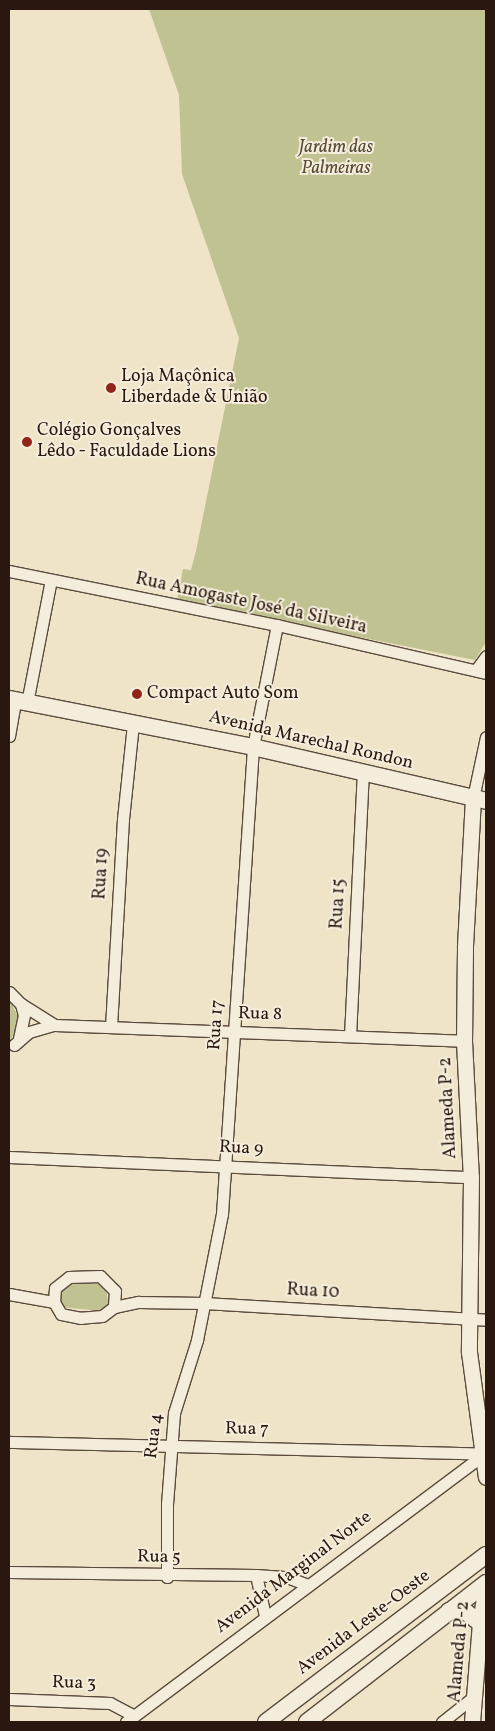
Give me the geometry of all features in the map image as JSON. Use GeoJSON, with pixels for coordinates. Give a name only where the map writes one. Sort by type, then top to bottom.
{"type":"FeatureCollection","features":[{"type":"Feature","properties":{"kind":"main road","name":"Avenida Marechal Rondon"},"geometry":{"type":"LineString","coordinates":[[17,701],[253,748],[480,799]]}},
{"type":"Feature","properties":{"kind":"main road","name":"Avenida Leste-Oeste"},"geometry":{"type":"LineString","coordinates":[[266,1722],[486,1555]]}},
{"type":"Feature","properties":{"kind":"main road"},"geometry":{"type":"LineString","coordinates":[[307,1722],[486,1584]]}},
{"type":"Feature","properties":{"kind":"main road"},"geometry":{"type":"LineString","coordinates":[[449,1611],[466,1612],[480,1623]]}},
{"type":"Feature","properties":{"kind":"street","name":"Rua Amogaste José da Silveira"},"geometry":{"type":"LineString","coordinates":[[9,571],[277,625],[481,672]]}},
{"type":"Feature","properties":{"kind":"street"},"geometry":{"type":"LineString","coordinates":[[9,736],[51,580]]}},
{"type":"Feature","properties":{"kind":"street","name":"Rua 17"},"geometry":{"type":"LineString","coordinates":[[204,1303],[222,1214],[253,748],[277,625]]}},
{"type":"Feature","properties":{"kind":"street"},"geometry":{"type":"LineString","coordinates":[[481,672],[486,656]]}},
{"type":"Feature","properties":{"kind":"street","name":"Rua 19"},"geometry":{"type":"LineString","coordinates":[[111,1027],[123,820],[133,724]]}},
{"type":"Feature","properties":{"kind":"street","name":"Alameda P-2"},"geometry":{"type":"LineString","coordinates":[[486,738],[465,948],[464,1041],[471,1177],[470,1319],[472,1388],[484,1445],[486,1477]]}},
{"type":"Feature","properties":{"kind":"street","name":"Rua 15"},"geometry":{"type":"LineString","coordinates":[[350,1036],[363,774]]}},
{"type":"Feature","properties":{"kind":"street"},"geometry":{"type":"LineString","coordinates":[[10,992],[21,1004],[54,1025]]}},
{"type":"Feature","properties":{"kind":"street"},"geometry":{"type":"LineString","coordinates":[[12,1047],[24,1026],[21,1004]]}},
{"type":"Feature","properties":{"kind":"street","name":"Rua 8"},"geometry":{"type":"LineString","coordinates":[[12,1047],[29,1032],[54,1025],[464,1041]]}},
{"type":"Feature","properties":{"kind":"street","name":"Rua 9"},"geometry":{"type":"LineString","coordinates":[[9,1157],[471,1177]]}},
{"type":"Feature","properties":{"kind":"street"},"geometry":{"type":"LineString","coordinates":[[26,1296],[55,1288],[69,1277],[100,1276],[116,1291],[114,1307],[102,1316],[81,1318],[61,1314],[54,1302],[55,1288]]}},
{"type":"Feature","properties":{"kind":"street","name":"Rua 10"},"geometry":{"type":"LineString","coordinates":[[116,1291],[138,1302]]}},
{"type":"Feature","properties":{"kind":"street"},"geometry":{"type":"LineString","coordinates":[[9,1294],[54,1302]]}},
{"type":"Feature","properties":{"kind":"street","name":"Rua 10"},"geometry":{"type":"LineString","coordinates":[[114,1307],[138,1302],[204,1303],[486,1320]]}},
{"type":"Feature","properties":{"kind":"street","name":"Rua 4"},"geometry":{"type":"LineString","coordinates":[[167,1576],[169,1446],[174,1413],[197,1340],[204,1303]]}},
{"type":"Feature","properties":{"kind":"street","name":"Rua 7"},"geometry":{"type":"LineString","coordinates":[[9,1442],[169,1446],[484,1445]]}},
{"type":"Feature","properties":{"kind":"street","name":"Avenida Marginal Norte"},"geometry":{"type":"LineString","coordinates":[[130,1719],[308,1585],[484,1445]]}},
{"type":"Feature","properties":{"kind":"street","name":"Rua 5"},"geometry":{"type":"LineString","coordinates":[[9,1572],[167,1576],[256,1575],[287,1577],[308,1585]]}},
{"type":"Feature","properties":{"kind":"street"},"geometry":{"type":"LineString","coordinates":[[256,1575],[265,1616]]}},
{"type":"Feature","properties":{"kind":"street","name":"Alameda P-2"},"geometry":{"type":"LineString","coordinates":[[472,1722],[476,1695],[480,1623],[486,1584]]}},
{"type":"Feature","properties":{"kind":"street"},"geometry":{"type":"LineString","coordinates":[[442,1722],[476,1695]]}},
{"type":"Feature","properties":{"kind":"street","name":"Rua 3"},"geometry":{"type":"LineString","coordinates":[[9,1699],[110,1703],[130,1719]]}},
{"type":"Feature","properties":{"kind":"green space","name":"Jardim das Palmeiras"},"geometry":{"type":"Polygon","coordinates":[[[149,9],[486,9],[486,642],[475,660],[177,601],[183,569],[191,570],[196,551],[239,338],[182,174],[179,95],[149,9]]]}},
{"type":"Feature","properties":{"kind":"green space"},"geometry":{"type":"Polygon","coordinates":[[[9,999],[18,1016],[16,1031],[9,1042],[9,999]]]}},
{"type":"Feature","properties":{"kind":"green space"},"geometry":{"type":"Polygon","coordinates":[[[105,1283],[109,1308],[100,1311],[61,1307],[61,1284],[105,1283]]]}},
{"type":"Feature","properties":{"kind":"place","name":"Loja Maçônica Liberdade & União"},"geometry":{"type":"Point","coordinates":[111,388]}},
{"type":"Feature","properties":{"kind":"place","name":"Colégio Gonçalves Lêdo - Faculdade Lions"},"geometry":{"type":"Point","coordinates":[27,442]}},
{"type":"Feature","properties":{"kind":"place","name":"Compact Auto Som"},"geometry":{"type":"Point","coordinates":[137,694]}}]}
